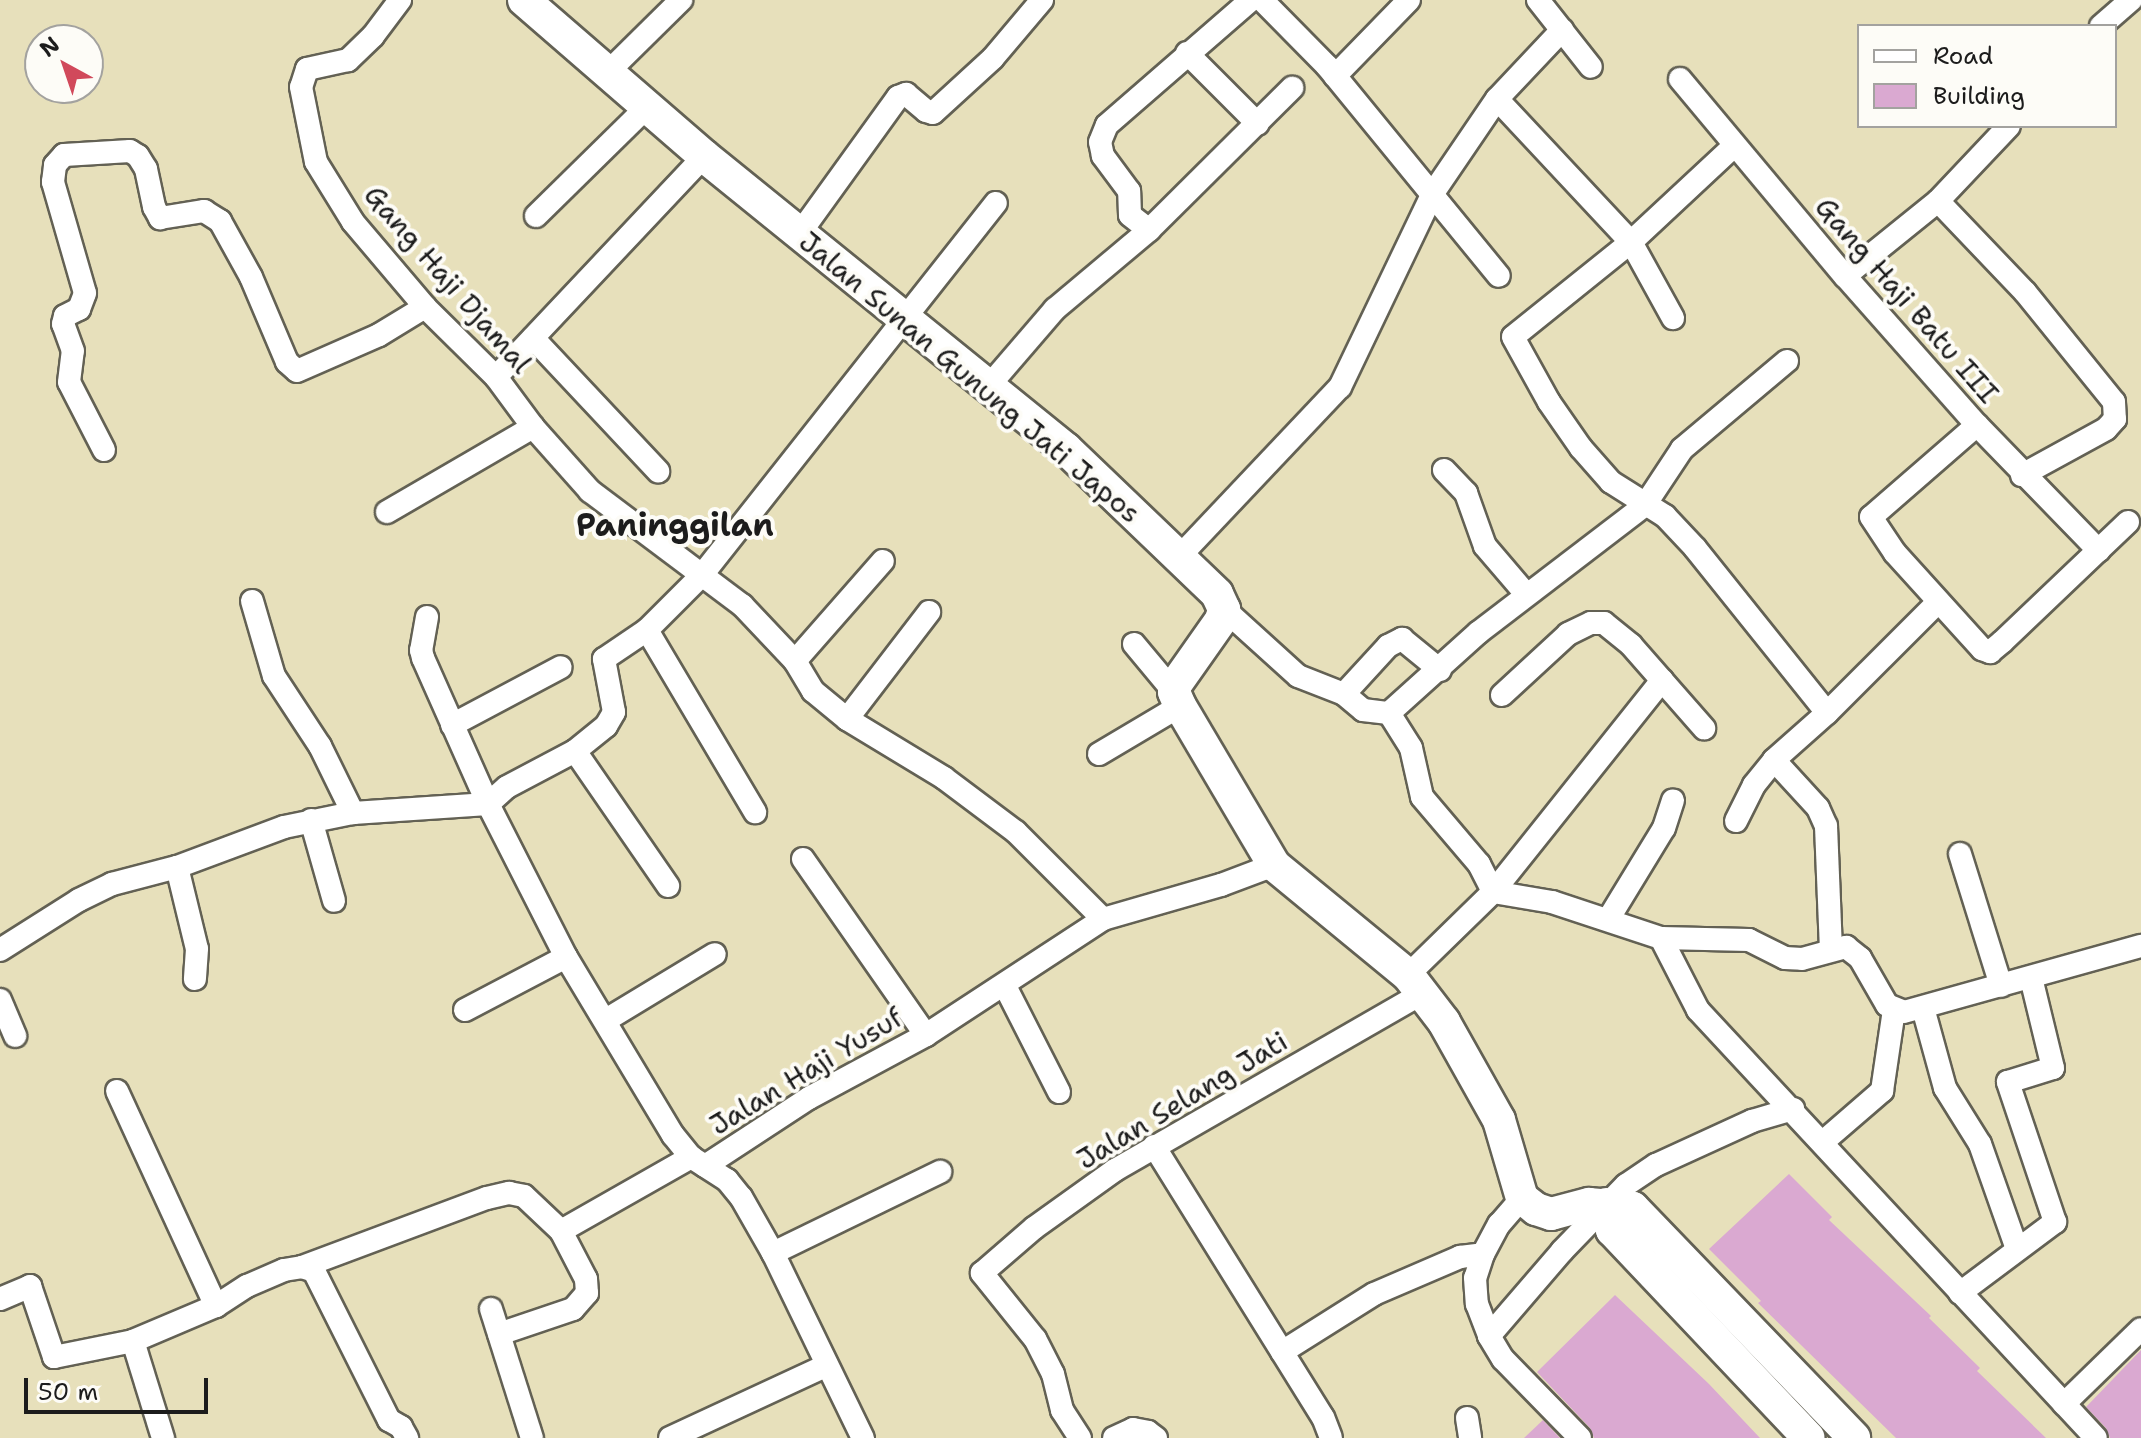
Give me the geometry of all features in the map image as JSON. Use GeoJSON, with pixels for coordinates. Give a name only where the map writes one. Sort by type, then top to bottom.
{"type":"FeatureCollection","features":[{"type":"Feature","properties":{"kind":"street","name":"Gang Haji Djamal"},"geometry":{"type":"LineString","coordinates":[[400,0],[373,36],[348,60],[307,69],[301,87],[302,105],[316,162],[353,222],[425,307],[496,377],[533,427],[590,491],[742,605],[795,661],[813,691],[847,719],[944,778],[1016,832],[1103,919]]}},
{"type":"Feature","properties":{"kind":"street","name":"Jalan Sunan Gunung Jati Japos"},"geometry":{"type":"LineString","coordinates":[[524,0],[704,156],[1100,479],[1217,594],[1224,609]]}},
{"type":"Feature","properties":{"kind":"street"},"geometry":{"type":"LineString","coordinates":[[608,72],[681,0]]}},
{"type":"Feature","properties":{"kind":"street"},"geometry":{"type":"LineString","coordinates":[[800,233],[898,97],[906,94],[933,113],[993,58],[1042,0]]}},
{"type":"Feature","properties":{"kind":"street"},"geometry":{"type":"LineString","coordinates":[[1149,230],[1130,215],[1129,191],[1103,156],[1100,142],[1107,125],[1251,0]]}},
{"type":"Feature","properties":{"kind":"street"},"geometry":{"type":"LineString","coordinates":[[1262,0],[1335,76],[1499,276]]}},
{"type":"Feature","properties":{"kind":"street"},"geometry":{"type":"LineString","coordinates":[[1335,76],[1409,0]]}},
{"type":"Feature","properties":{"kind":"street"},"geometry":{"type":"LineString","coordinates":[[1538,0],[1591,67]]}},
{"type":"Feature","properties":{"kind":"street"},"geometry":{"type":"LineString","coordinates":[[2103,24],[2131,0]]}},
{"type":"Feature","properties":{"kind":"street"},"geometry":{"type":"LineString","coordinates":[[1179,557],[1340,387],[1433,193],[1497,99],[1562,30]]}},
{"type":"Feature","properties":{"kind":"street"},"geometry":{"type":"LineString","coordinates":[[1187,53],[1258,124]]}},
{"type":"Feature","properties":{"kind":"street","name":"Gang Haji Batu III"},"geometry":{"type":"LineString","coordinates":[[1680,79],[1845,276],[1977,425],[2022,475],[2099,551]]}},
{"type":"Feature","properties":{"kind":"street"},"geometry":{"type":"LineString","coordinates":[[987,388],[1055,309],[1149,230],[1292,88]]}},
{"type":"Feature","properties":{"kind":"street"},"geometry":{"type":"LineString","coordinates":[[1497,99],[1631,242],[1673,318]]}},
{"type":"Feature","properties":{"kind":"street"},"geometry":{"type":"LineString","coordinates":[[536,216],[647,107]]}},
{"type":"Feature","properties":{"kind":"street"},"geometry":{"type":"LineString","coordinates":[[1845,276],[1938,201],[2007,128]]}},
{"type":"Feature","properties":{"kind":"street"},"geometry":{"type":"LineString","coordinates":[[1734,146],[1631,242],[1513,337],[1549,402],[1581,448],[1611,482],[1665,516],[1695,548],[1827,713]]}},
{"type":"Feature","properties":{"kind":"street"},"geometry":{"type":"LineString","coordinates":[[104,450],[69,382],[73,351],[63,324],[65,316],[79,309],[85,293],[53,182],[55,165],[64,155],[130,151],[138,156],[146,169],[154,207],[160,218],[204,211],[220,221],[251,277],[287,362],[297,371],[379,335],[425,307]]}},
{"type":"Feature","properties":{"kind":"street"},"geometry":{"type":"LineString","coordinates":[[496,377],[704,156]]}},
{"type":"Feature","properties":{"kind":"street"},"geometry":{"type":"LineString","coordinates":[[1938,201],[2025,292],[2114,402],[2115,419],[2106,429],[2022,475]]}},
{"type":"Feature","properties":{"kind":"street"},"geometry":{"type":"LineString","coordinates":[[0,950],[79,900],[112,884],[177,867],[311,820],[353,813],[488,804],[507,787],[575,751],[612,719],[614,705],[604,659],[647,630],[702,575],[996,203]]}},
{"type":"Feature","properties":{"kind":"street"},"geometry":{"type":"LineString","coordinates":[[533,338],[658,471]]}},
{"type":"Feature","properties":{"kind":"street"},"geometry":{"type":"LineString","coordinates":[[1099,754],[1177,699],[1183,671],[1215,628],[1224,609],[1298,676],[1344,694],[1363,710],[1389,713],[1526,594],[1645,505],[1682,449],[1787,361]]}},
{"type":"Feature","properties":{"kind":"street"},"geometry":{"type":"LineString","coordinates":[[1977,425],[1871,517],[1887,543],[1975,643],[1990,652],[2128,522]]}},
{"type":"Feature","properties":{"kind":"street"},"geometry":{"type":"LineString","coordinates":[[387,512],[533,427]]}},
{"type":"Feature","properties":{"kind":"street"},"geometry":{"type":"LineString","coordinates":[[1444,470],[1466,493],[1485,546],[1526,594]]}},
{"type":"Feature","properties":{"kind":"street"},"geometry":{"type":"LineString","coordinates":[[795,661],[883,561]]}},
{"type":"Feature","properties":{"kind":"street"},"geometry":{"type":"LineString","coordinates":[[252,601],[274,676],[320,746],[353,813]]}},
{"type":"Feature","properties":{"kind":"street"},"geometry":{"type":"LineString","coordinates":[[1736,821],[1754,785],[1774,760],[1827,713],[1938,602]]}},
{"type":"Feature","properties":{"kind":"street"},"geometry":{"type":"LineString","coordinates":[[847,719],[929,612]]}},
{"type":"Feature","properties":{"kind":"street","name":"Jalan Haji Yusuf"},"geometry":{"type":"LineString","coordinates":[[427,617],[421,650],[488,804],[566,957],[673,1135],[698,1162],[926,1035],[1103,919],[1221,885],[1274,865]]}},
{"type":"Feature","properties":{"kind":"street"},"geometry":{"type":"LineString","coordinates":[[1502,695],[1568,634],[1591,623],[1604,623],[1615,628],[1704,728]]}},
{"type":"Feature","properties":{"kind":"street"},"geometry":{"type":"LineString","coordinates":[[647,630],[755,812]]}},
{"type":"Feature","properties":{"kind":"street"},"geometry":{"type":"LineString","coordinates":[[1344,694],[1388,646],[1402,639],[1440,670]]}},
{"type":"Feature","properties":{"kind":"street"},"geometry":{"type":"LineString","coordinates":[[1134,644],[1177,699],[1274,865],[1415,984],[1444,1022],[1499,1120],[1522,1198],[1536,1209],[1551,1214],[1606,1204],[1633,1208],[1696,1295],[1809,1438]]}},
{"type":"Feature","properties":{"kind":"street"},"geometry":{"type":"LineString","coordinates":[[452,725],[561,667]]}},
{"type":"Feature","properties":{"kind":"street","name":"Jalan Selang Jati"},"geometry":{"type":"LineString","coordinates":[[1080,1438],[1062,1410],[1053,1374],[1035,1339],[982,1273],[1034,1228],[1154,1146],[1415,984],[1493,892],[1662,680]]}},
{"type":"Feature","properties":{"kind":"street"},"geometry":{"type":"LineString","coordinates":[[1389,713],[1411,748],[1422,797],[1479,864],[1493,892],[1552,902],[1609,918],[1661,938],[1733,937],[1749,940],[1785,958],[1802,959],[1846,947],[1860,958],[1881,997],[1894,1010],[1923,1008],[2141,946]]}},
{"type":"Feature","properties":{"kind":"street"},"geometry":{"type":"LineString","coordinates":[[575,751],[668,886]]}},
{"type":"Feature","properties":{"kind":"street"},"geometry":{"type":"LineString","coordinates":[[1774,760],[1818,808],[1826,826],[1831,949]]}},
{"type":"Feature","properties":{"kind":"street"},"geometry":{"type":"LineString","coordinates":[[1609,918],[1664,828],[1673,800]]}},
{"type":"Feature","properties":{"kind":"street"},"geometry":{"type":"LineString","coordinates":[[311,820],[334,901]]}},
{"type":"Feature","properties":{"kind":"street"},"geometry":{"type":"LineString","coordinates":[[1960,854],[2001,986]]}},
{"type":"Feature","properties":{"kind":"street"},"geometry":{"type":"LineString","coordinates":[[803,859],[926,1035]]}},
{"type":"Feature","properties":{"kind":"street"},"geometry":{"type":"LineString","coordinates":[[177,867],[197,949],[195,979]]}},
{"type":"Feature","properties":{"kind":"street"},"geometry":{"type":"LineString","coordinates":[[1661,938],[1698,1010],[1824,1141],[2096,1438]]}},
{"type":"Feature","properties":{"kind":"street"},"geometry":{"type":"LineString","coordinates":[[606,1020],[715,954]]}},
{"type":"Feature","properties":{"kind":"street"},"geometry":{"type":"LineString","coordinates":[[465,1010],[566,957]]}},
{"type":"Feature","properties":{"kind":"street"},"geometry":{"type":"LineString","coordinates":[[1960,1293],[2055,1222],[2008,1082],[2053,1068],[2031,978]]}},
{"type":"Feature","properties":{"kind":"street"},"geometry":{"type":"LineString","coordinates":[[1005,986],[1059,1092]]}},
{"type":"Feature","properties":{"kind":"street"},"geometry":{"type":"LineString","coordinates":[[0,1000],[15,1036]]}},
{"type":"Feature","properties":{"kind":"street"},"geometry":{"type":"LineString","coordinates":[[1923,1008],[1945,1088],[1980,1144],[2017,1249]]}},
{"type":"Feature","properties":{"kind":"street"},"geometry":{"type":"LineString","coordinates":[[1824,1141],[1882,1091],[1894,1010]]}},
{"type":"Feature","properties":{"kind":"street"},"geometry":{"type":"LineString","coordinates":[[117,1091],[216,1306]]}},
{"type":"Feature","properties":{"kind":"street"},"geometry":{"type":"LineString","coordinates":[[1489,1336],[1606,1204],[1656,1165],[1752,1121],[1793,1109]]}},
{"type":"Feature","properties":{"kind":"street"},"geometry":{"type":"LineString","coordinates":[[1154,1146],[1323,1417],[1331,1438]]}},
{"type":"Feature","properties":{"kind":"street"},"geometry":{"type":"LineString","coordinates":[[561,1231],[698,1162],[727,1180],[741,1197],[773,1253],[863,1438]]}},
{"type":"Feature","properties":{"kind":"street"},"geometry":{"type":"LineString","coordinates":[[773,1253],[940,1172]]}},
{"type":"Feature","properties":{"kind":"street"},"geometry":{"type":"LineString","coordinates":[[0,1299],[30,1286],[54,1357],[133,1341],[216,1306],[247,1286],[487,1198],[509,1193],[530,1200],[561,1231],[586,1279],[587,1293],[573,1309],[499,1334]]}},
{"type":"Feature","properties":{"kind":"street"},"geometry":{"type":"LineString","coordinates":[[1522,1198],[1499,1224],[1483,1254],[1475,1278],[1477,1304],[1489,1336],[1503,1359],[1580,1438]]}},
{"type":"Feature","properties":{"kind":"street"},"geometry":{"type":"LineString","coordinates":[[1282,1352],[1374,1294],[1460,1257],[1483,1254]]}},
{"type":"Feature","properties":{"kind":"street"},"geometry":{"type":"LineString","coordinates":[[302,1267],[320,1278],[389,1420],[401,1427],[407,1438]]}},
{"type":"Feature","properties":{"kind":"street"},"geometry":{"type":"LineString","coordinates":[[1696,1295],[1853,1438]]}},
{"type":"Feature","properties":{"kind":"street"},"geometry":{"type":"LineString","coordinates":[[491,1309],[532,1438]]}},
{"type":"Feature","properties":{"kind":"street"},"geometry":{"type":"LineString","coordinates":[[2064,1404],[2141,1329]]}},
{"type":"Feature","properties":{"kind":"street"},"geometry":{"type":"LineString","coordinates":[[133,1341],[163,1438]]}},
{"type":"Feature","properties":{"kind":"street"},"geometry":{"type":"LineString","coordinates":[[670,1438],[827,1365]]}},
{"type":"Feature","properties":{"kind":"street"},"geometry":{"type":"LineString","coordinates":[[1114,1438],[1133,1429],[1148,1432],[1156,1438]]}},
{"type":"Feature","properties":{"kind":"building"},"geometry":{"type":"Polygon","coordinates":[[[1789,1174],[1832,1217],[1829,1220],[1931,1316],[1929,1318],[1980,1368],[1977,1371],[2046,1438],[1896,1438],[1758,1303],[1761,1301],[1709,1249],[1789,1174]]]}},
{"type":"Feature","properties":{"kind":"building"},"geometry":{"type":"Polygon","coordinates":[[[1615,1295],[1709,1384],[1760,1438],[1594,1438],[1590,1428],[1537,1372],[1615,1295]]]}},
{"type":"Feature","properties":{"kind":"building"},"geometry":{"type":"Polygon","coordinates":[[[2141,1350],[2141,1438],[2110,1438],[2106,1428],[2086,1407],[2141,1350]]]}},
{"type":"Feature","properties":{"kind":"building"},"geometry":{"type":"Polygon","coordinates":[[[1543,1420],[1560,1438],[1524,1438],[1543,1420]]]}},
{"type":"Feature","properties":{"kind":"district","name":"Paninggilan"},"geometry":{"type":"Point","coordinates":[675,525]}}]}
